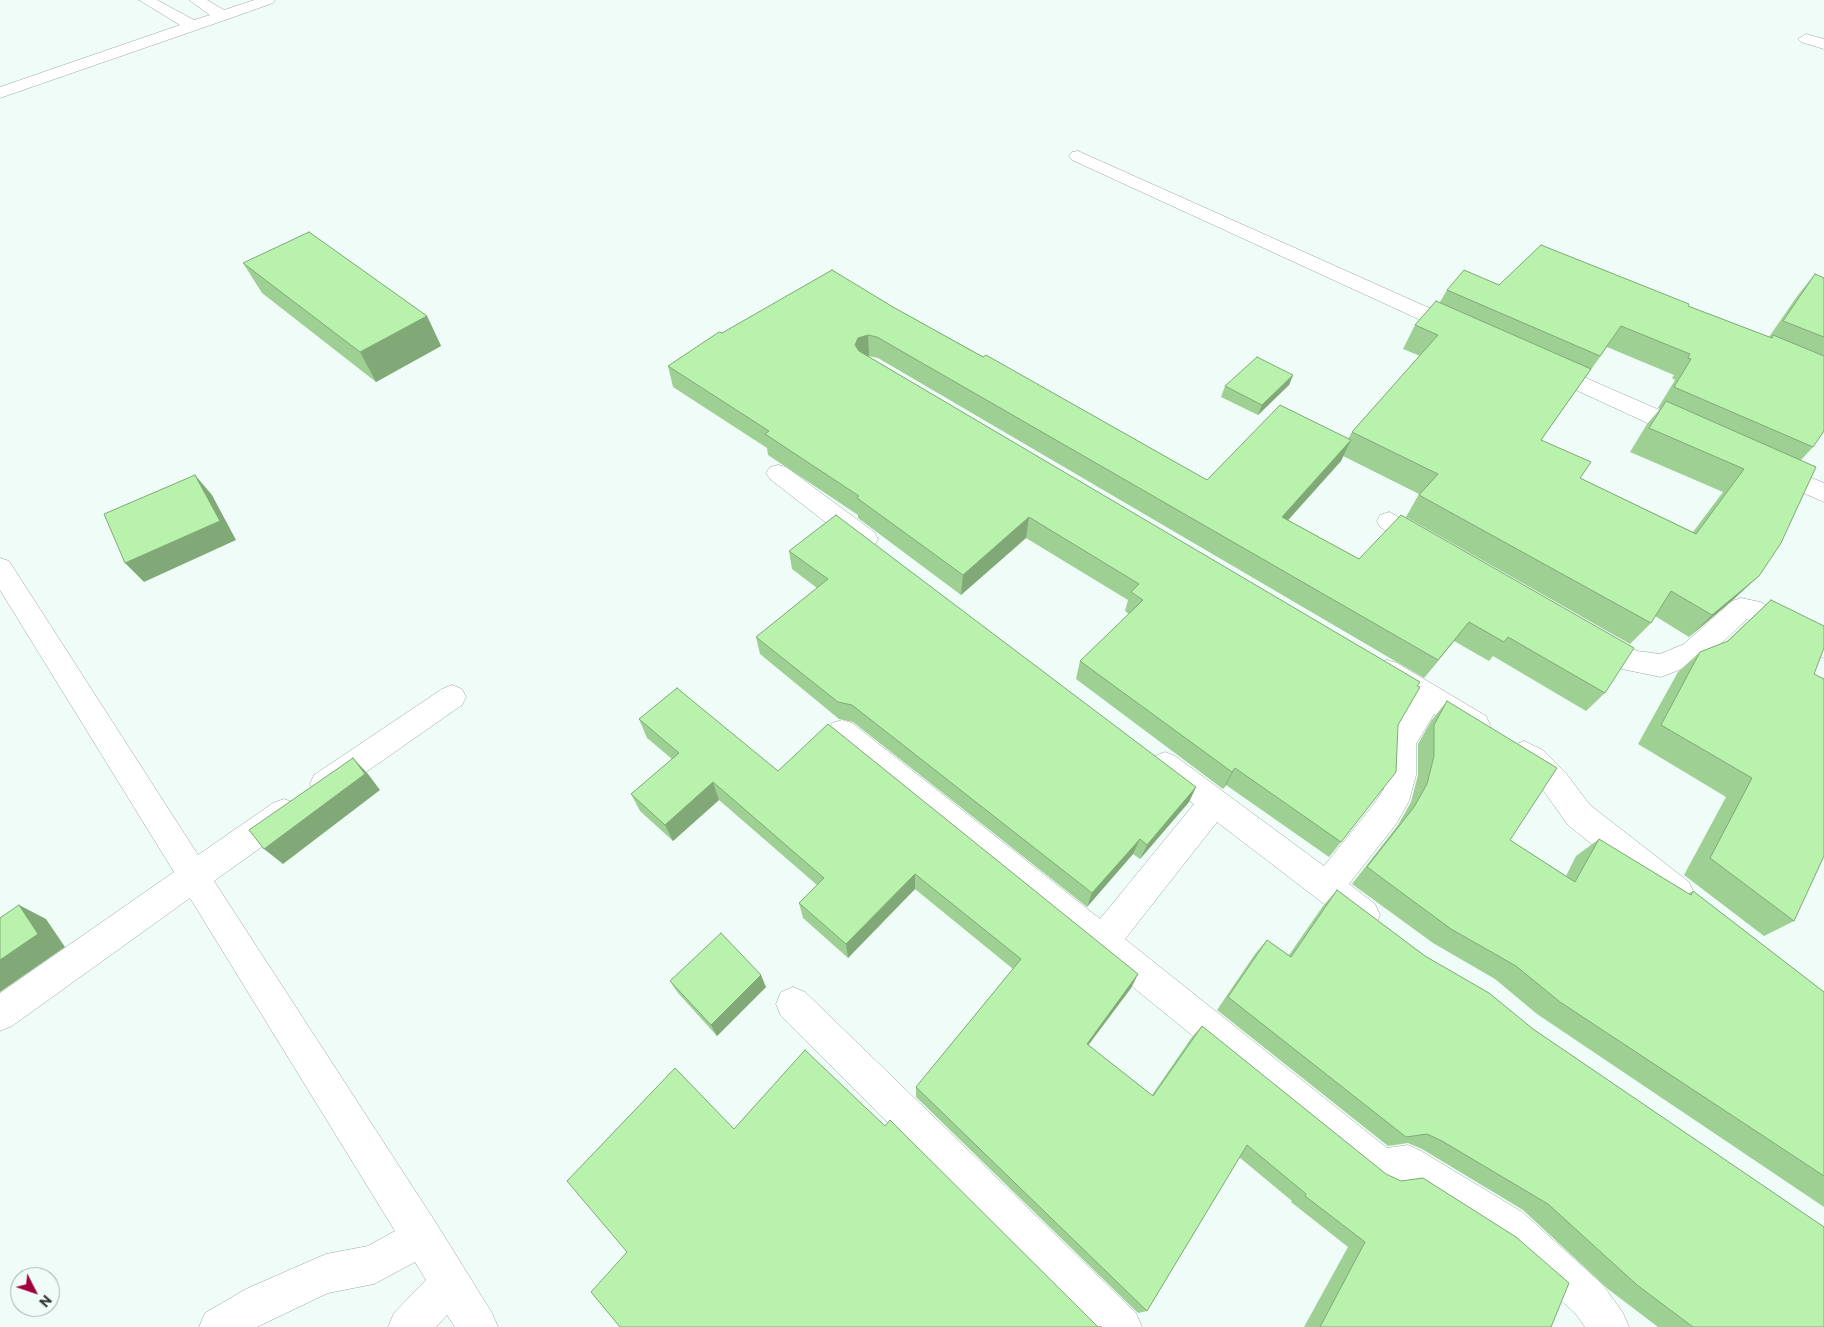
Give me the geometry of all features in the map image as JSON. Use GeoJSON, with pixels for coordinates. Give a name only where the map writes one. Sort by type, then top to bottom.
{"type":"FeatureCollection","features":[{"type":"Feature","properties":{"kind":"street"},"geometry":{"type":"LineString","coordinates":[[146,0],[193,26]]}},
{"type":"Feature","properties":{"kind":"street"},"geometry":{"type":"LineString","coordinates":[[160,8],[171,8],[189,0]]}},
{"type":"Feature","properties":{"kind":"street"},"geometry":{"type":"LineString","coordinates":[[196,0],[223,16]]}},
{"type":"Feature","properties":{"kind":"street"},"geometry":{"type":"LineString","coordinates":[[0,93],[268,0]]}},
{"type":"Feature","properties":{"kind":"street"},"geometry":{"type":"LineString","coordinates":[[1806,39],[1824,44]]}},
{"type":"Feature","properties":{"kind":"street"},"geometry":{"type":"LineString","coordinates":[[1078,156],[1478,338]]}},
{"type":"Feature","properties":{"kind":"street"},"geometry":{"type":"LineString","coordinates":[[1530,361],[1708,441]]}},
{"type":"Feature","properties":{"kind":"street"},"geometry":{"type":"LineString","coordinates":[[1753,461],[1824,493]]}},
{"type":"Feature","properties":{"kind":"street"},"geometry":{"type":"LineString","coordinates":[[778,473],[889,557]]}},
{"type":"Feature","properties":{"kind":"street"},"geometry":{"type":"LineString","coordinates":[[1390,521],[1448,555]]}},
{"type":"Feature","properties":{"kind":"street"},"geometry":{"type":"LineString","coordinates":[[0,568],[478,1327]]}},
{"type":"Feature","properties":{"kind":"street"},"geometry":{"type":"LineString","coordinates":[[1573,629],[1632,662],[1661,666],[1694,652],[1741,608],[1751,609],[1824,647]]}},
{"type":"Feature","properties":{"kind":"street"},"geometry":{"type":"LineString","coordinates":[[1361,656],[1532,759],[1554,781],[1579,815],[1694,905]]}},
{"type":"Feature","properties":{"kind":"street"},"geometry":{"type":"LineString","coordinates":[[0,1014],[195,878],[320,787],[452,696]]}},
{"type":"Feature","properties":{"kind":"street"},"geometry":{"type":"LineString","coordinates":[[1327,887],[1385,814],[1398,792],[1401,775],[1402,742],[1429,696]]}},
{"type":"Feature","properties":{"kind":"street"},"geometry":{"type":"LineString","coordinates":[[842,732],[1382,1167],[1408,1164],[1508,1226],[1589,1299],[1609,1327]]}},
{"type":"Feature","properties":{"kind":"street"},"geometry":{"type":"LineString","coordinates":[[1143,748],[1389,934]]}},
{"type":"Feature","properties":{"kind":"street"},"geometry":{"type":"LineString","coordinates":[[1102,942],[1214,802]]}},
{"type":"Feature","properties":{"kind":"street"},"geometry":{"type":"LineString","coordinates":[[793,1004],[1122,1327]]}},
{"type":"Feature","properties":{"kind":"street"},"geometry":{"type":"LineString","coordinates":[[219,1327],[260,1303],[326,1274],[374,1264],[422,1236]]}},
{"type":"Feature","properties":{"kind":"street"},"geometry":{"type":"LineString","coordinates":[[408,1327],[450,1283]]}},
{"type":"Feature","properties":{"kind":"building"},"geometry":{"type":"Polygon","coordinates":[[[309,232],[427,316],[360,352],[243,263],[309,232]]]}},
{"type":"Feature","properties":{"kind":"building"},"geometry":{"type":"Polygon","coordinates":[[[1541,245],[1689,304],[1688,306],[1772,338],[1773,335],[1824,356],[1824,431],[1813,447],[1674,387],[1691,359],[1688,358],[1690,354],[1621,326],[1600,356],[1447,290],[1464,270],[1499,285],[1541,245]]]}},
{"type":"Feature","properties":{"kind":"building"},"geometry":{"type":"Polygon","coordinates":[[[832,270],[893,307],[983,357],[986,355],[1207,480],[1280,405],[1351,440],[1282,517],[1359,559],[1401,515],[1634,648],[1605,693],[1508,637],[1504,642],[1469,622],[1438,660],[877,337],[868,335],[858,338],[855,345],[859,351],[1420,682],[1417,686],[1420,687],[1398,725],[1396,772],[1341,842],[1235,768],[1232,772],[1080,661],[1143,600],[1131,592],[1139,584],[1029,517],[963,575],[857,498],[859,496],[765,434],[769,431],[668,366],[719,332],[722,333],[832,270]]]}},
{"type":"Feature","properties":{"kind":"building"},"geometry":{"type":"Polygon","coordinates":[[[1815,274],[1824,278],[1824,337],[1783,321],[1815,274]]]}},
{"type":"Feature","properties":{"kind":"building"},"geometry":{"type":"Polygon","coordinates":[[[1436,301],[1591,369],[1541,440],[1591,462],[1580,478],[1696,534],[1744,469],[1649,428],[1666,401],[1816,467],[1781,543],[1759,576],[1712,615],[1671,591],[1651,623],[1419,495],[1438,474],[1352,432],[1438,335],[1415,325],[1436,301]]]}},
{"type":"Feature","properties":{"kind":"building"},"geometry":{"type":"Polygon","coordinates":[[[1257,357],[1293,375],[1262,405],[1225,386],[1257,357]]]}},
{"type":"Feature","properties":{"kind":"building"},"geometry":{"type":"Polygon","coordinates":[[[195,475],[220,521],[125,563],[104,514],[195,475]]]}},
{"type":"Feature","properties":{"kind":"building"},"geometry":{"type":"Polygon","coordinates":[[[836,515],[1196,787],[1147,845],[1140,839],[1092,893],[852,705],[838,702],[756,637],[828,579],[789,551],[836,515]]]}},
{"type":"Feature","properties":{"kind":"building"},"geometry":{"type":"Polygon","coordinates":[[[1771,600],[1824,626],[1824,648],[1814,674],[1824,679],[1824,856],[1794,921],[1710,858],[1752,778],[1661,725],[1700,652],[1728,641],[1771,600]]]}},
{"type":"Feature","properties":{"kind":"building"},"geometry":{"type":"Polygon","coordinates":[[[677,688],[778,771],[828,724],[1138,974],[1087,1044],[1153,1096],[1202,1026],[1386,1174],[1401,1181],[1423,1178],[1516,1237],[1569,1283],[1551,1327],[1320,1327],[1365,1242],[1305,1196],[1306,1194],[1247,1145],[1147,1311],[916,1087],[1021,959],[915,874],[846,944],[799,903],[824,878],[713,782],[665,825],[631,794],[679,753],[639,719],[677,688]]]}},
{"type":"Feature","properties":{"kind":"building"},"geometry":{"type":"Polygon","coordinates":[[[1447,701],[1557,768],[1510,840],[1575,882],[1599,839],[1691,895],[1693,891],[1824,992],[1824,1176],[1560,1002],[1516,966],[1451,929],[1367,867],[1414,807],[1427,784],[1434,756],[1434,725],[1447,701]]]}},
{"type":"Feature","properties":{"kind":"building"},"geometry":{"type":"Polygon","coordinates":[[[353,758],[365,774],[264,849],[249,830],[353,758]]]}},
{"type":"Feature","properties":{"kind":"building"},"geometry":{"type":"Polygon","coordinates":[[[1337,890],[1425,956],[1489,993],[1533,1029],[1824,1227],[1824,1327],[1693,1327],[1637,1285],[1548,1204],[1442,1141],[1427,1134],[1406,1137],[1228,997],[1267,940],[1291,957],[1337,890]]]}},
{"type":"Feature","properties":{"kind":"building"},"geometry":{"type":"Polygon","coordinates":[[[19,905],[38,934],[0,960],[0,918],[19,905]]]}},
{"type":"Feature","properties":{"kind":"building"},"geometry":{"type":"Polygon","coordinates":[[[721,933],[761,975],[711,1025],[670,981],[721,933]]]}},
{"type":"Feature","properties":{"kind":"building"},"geometry":{"type":"Polygon","coordinates":[[[805,1050],[885,1126],[890,1120],[1098,1327],[620,1327],[591,1292],[627,1252],[567,1181],[675,1068],[734,1129],[805,1050]]]}}]}
